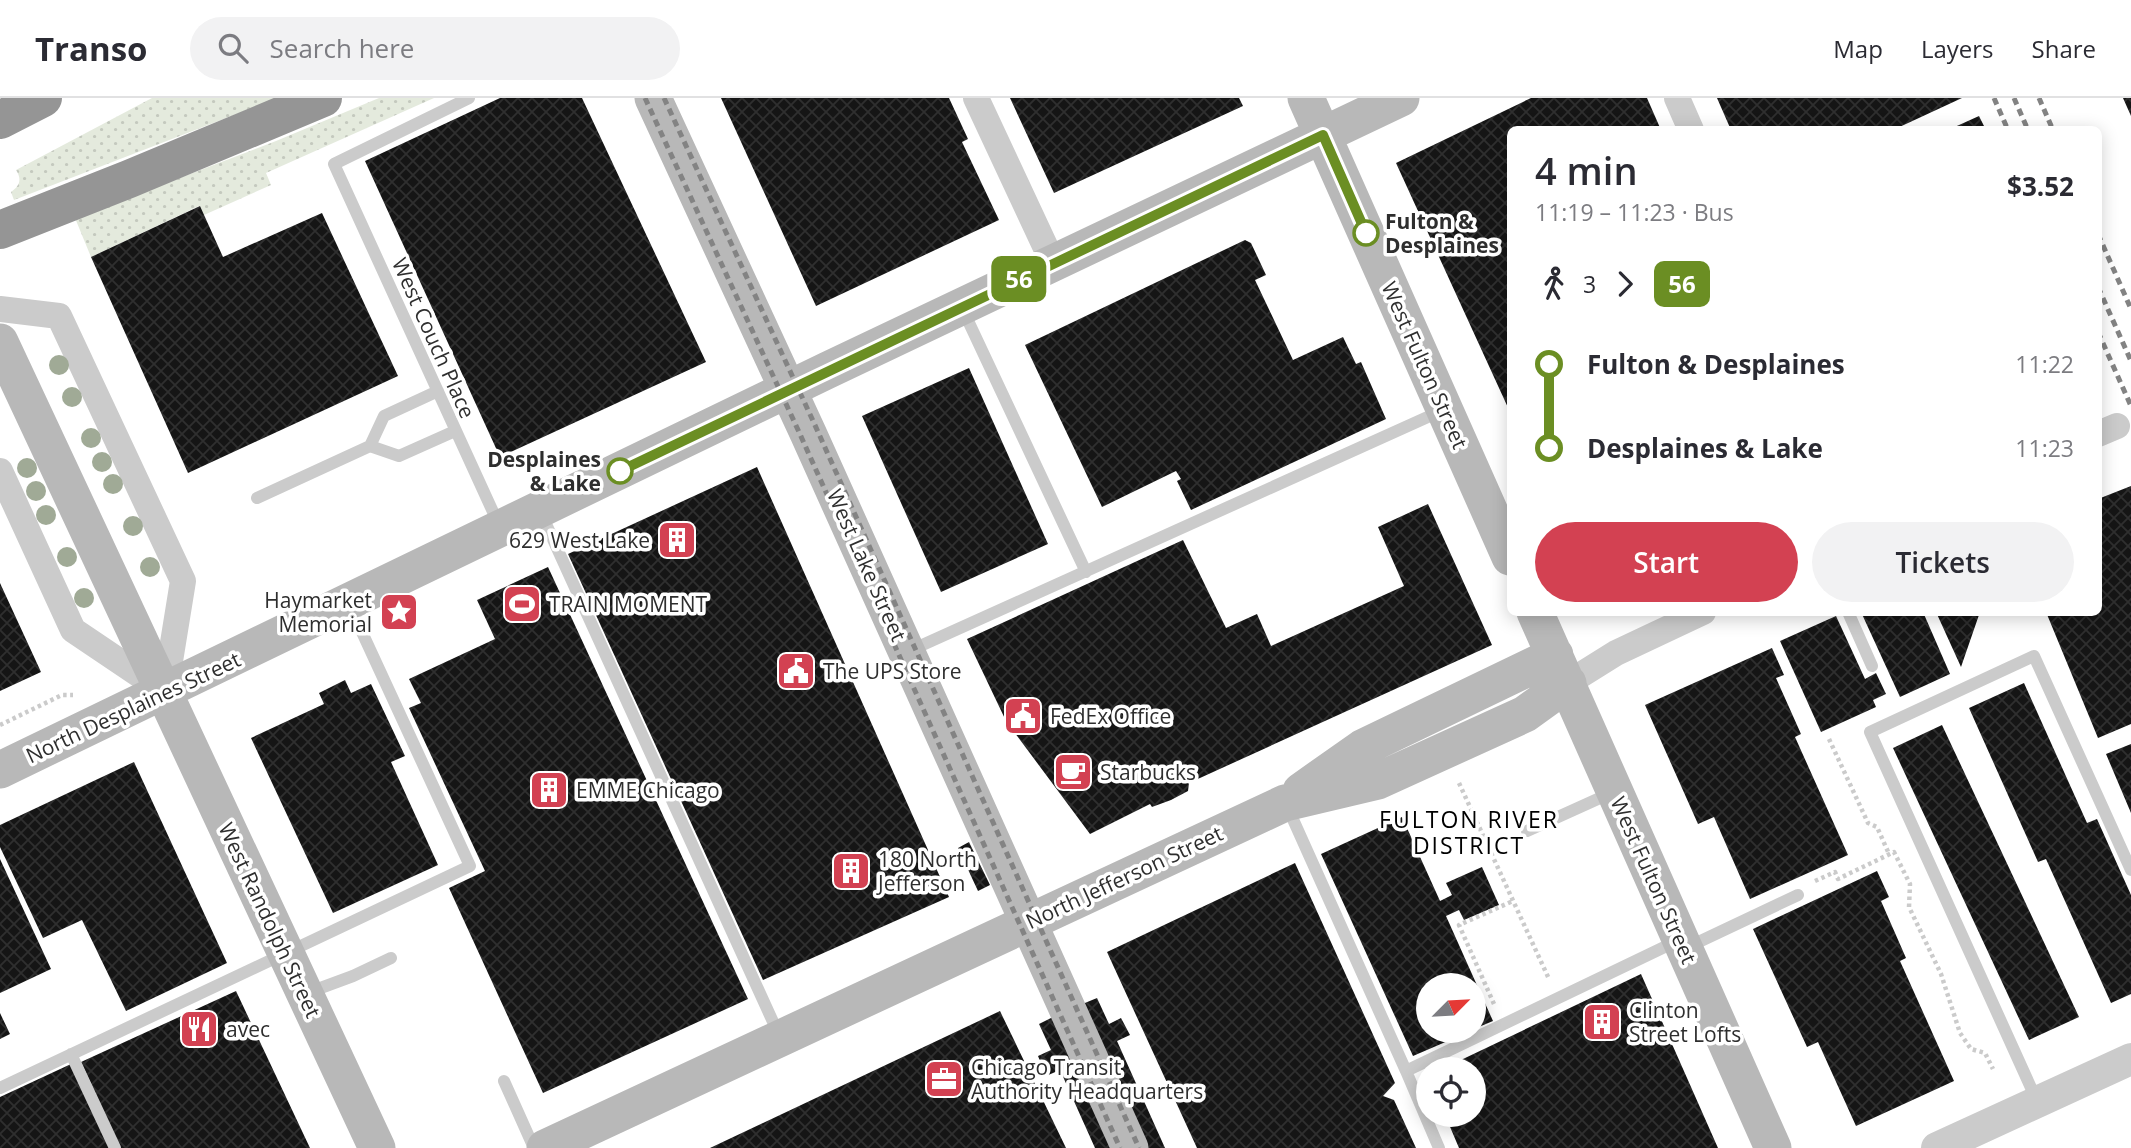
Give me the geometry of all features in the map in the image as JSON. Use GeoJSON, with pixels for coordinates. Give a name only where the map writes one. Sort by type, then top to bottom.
{"type":"FeatureCollection","features":[{"type":"Feature","properties":{"kind":"highway"},"geometry":{"type":"LineString","coordinates":[[0,120],[43,98]]}},
{"type":"Feature","properties":{"kind":"highway"},"geometry":{"type":"LineString","coordinates":[[0,230],[129,180],[323,98]]}},
{"type":"Feature","properties":{"kind":"main road","name":"West Lake Street"},"geometry":{"type":"LineString","coordinates":[[653,98],[788,389],[1130,1148]]}},
{"type":"Feature","properties":{"kind":"main road","name":"West Fulton Street"},"geometry":{"type":"LineString","coordinates":[[1306,98],[1507,549]]}},
{"type":"Feature","properties":{"kind":"main road","name":"North Desplaines Street"},"geometry":{"type":"LineString","coordinates":[[0,770],[961,306],[1401,98]]}},
{"type":"Feature","properties":{"kind":"main road","name":"West Randolph Street"},"geometry":{"type":"LineString","coordinates":[[0,342],[377,1148]]}},
{"type":"Feature","properties":{"kind":"main road","name":"West Fulton Street"},"geometry":{"type":"LineString","coordinates":[[1537,616],[1773,1148]]}},
{"type":"Feature","properties":{"kind":"main road","name":"North Jefferson Street"},"geometry":{"type":"LineString","coordinates":[[545,1148],[1285,803],[1378,781],[1525,714],[1562,669]]}},
{"type":"Feature","properties":{"kind":"street"},"geometry":{"type":"LineString","coordinates":[[976,98],[1053,263]]}},
{"type":"Feature","properties":{"kind":"street"},"geometry":{"type":"LineString","coordinates":[[1677,98],[1689,126]]}},
{"type":"Feature","properties":{"kind":"street"},"geometry":{"type":"LineString","coordinates":[[0,309],[59,316],[183,581],[165,692],[74,630],[0,471]]}},
{"type":"Feature","properties":{"kind":"street","name":"North Jefferson Street"},"geometry":{"type":"LineString","coordinates":[[1562,669],[1616,653],[1695,616]]}},
{"type":"Feature","properties":{"kind":"street"},"geometry":{"type":"LineString","coordinates":[[1937,1148],[2131,1059]]}},
{"type":"Feature","properties":{"kind":"lane","name":"West Couch Place"},"geometry":{"type":"LineString","coordinates":[[469,98],[334,164],[500,528]]}},
{"type":"Feature","properties":{"kind":"lane"},"geometry":{"type":"LineString","coordinates":[[961,306],[1086,572]]}},
{"type":"Feature","properties":{"kind":"lane"},"geometry":{"type":"LineString","coordinates":[[257,498],[370,446],[384,416],[438,391]]}},
{"type":"Feature","properties":{"kind":"lane"},"geometry":{"type":"LineString","coordinates":[[907,652],[1445,409]]}},
{"type":"Feature","properties":{"kind":"lane"},"geometry":{"type":"LineString","coordinates":[[370,446],[399,456],[455,431]]}},
{"type":"Feature","properties":{"kind":"lane"},"geometry":{"type":"LineString","coordinates":[[540,510],[780,1037]]}},
{"type":"Feature","properties":{"kind":"lane"},"geometry":{"type":"LineString","coordinates":[[0,1088],[470,866],[349,602]]}},
{"type":"Feature","properties":{"kind":"lane"},"geometry":{"type":"LineString","coordinates":[[1850,616],[1872,666]]}},
{"type":"Feature","properties":{"kind":"lane"},"geometry":{"type":"LineString","coordinates":[[2038,1102],[1870,732],[2035,656],[2131,870]]}},
{"type":"Feature","properties":{"kind":"lane"},"geometry":{"type":"LineString","coordinates":[[1527,831],[1615,791]]}},
{"type":"Feature","properties":{"kind":"lane"},"geometry":{"type":"LineString","coordinates":[[1285,803],[1439,1148]]}},
{"type":"Feature","properties":{"kind":"lane"},"geometry":{"type":"LineString","coordinates":[[1406,1071],[1558,999],[1798,895]]}},
{"type":"Feature","properties":{"kind":"lane"},"geometry":{"type":"LineString","coordinates":[[304,994],[354,976],[391,958]]}},
{"type":"Feature","properties":{"kind":"lane"},"geometry":{"type":"LineString","coordinates":[[71,1054],[115,1148]]}},
{"type":"Feature","properties":{"kind":"lane"},"geometry":{"type":"LineString","coordinates":[[504,1081],[534,1148]]}},
{"type":"Feature","properties":{"kind":"path"},"geometry":{"type":"LineString","coordinates":[[0,725],[62,695]]}},
{"type":"Feature","properties":{"kind":"path"},"geometry":{"type":"LineString","coordinates":[[1829,739],[1868,823],[1877,827],[1889,855]]}},
{"type":"Feature","properties":{"kind":"path"},"geometry":{"type":"LineString","coordinates":[[1459,783],[1558,999]]}},
{"type":"Feature","properties":{"kind":"path"},"geometry":{"type":"LineString","coordinates":[[1798,895],[1803,886],[1835,872],[1838,879],[1894,852],[1910,884],[1909,907],[1941,974],[1961,1033],[1971,1049],[1985,1053],[1993,1069]]}},
{"type":"Feature","properties":{"kind":"path"},"geometry":{"type":"LineString","coordinates":[[1503,1024],[1459,925],[1513,901]]}},
{"type":"Feature","properties":{"kind":"shaded area"},"geometry":{"type":"Polygon","coordinates":[[[152,98],[278,98],[14,200],[11,192],[18,185],[19,179],[16,170],[152,98]]]}},
{"type":"Feature","properties":{"kind":"shaded area"},"geometry":{"type":"Polygon","coordinates":[[[379,98],[434,98],[266,173],[271,185],[204,215],[199,206],[91,257],[75,218],[276,141],[379,98]]]}},
{"type":"Feature","properties":{"kind":"building"},"geometry":{"type":"Polygon","coordinates":[[[500,98],[582,98],[706,362],[500,457],[365,161],[500,98]]]}},
{"type":"Feature","properties":{"kind":"building"},"geometry":{"type":"Polygon","coordinates":[[[721,98],[949,98],[968,139],[962,142],[999,220],[816,306],[721,98]]]}},
{"type":"Feature","properties":{"kind":"building"},"geometry":{"type":"Polygon","coordinates":[[[1010,98],[1239,98],[1243,106],[1054,193],[1010,98]]]}},
{"type":"Feature","properties":{"kind":"building"},"geometry":{"type":"Polygon","coordinates":[[[1531,98],[1647,98],[1659,126],[1507,126],[1507,405],[1396,163],[1531,98]]]}},
{"type":"Feature","properties":{"kind":"building"},"geometry":{"type":"Polygon","coordinates":[[[1717,98],[1962,98],[1902,126],[1729,126],[1717,98]]]}},
{"type":"Feature","properties":{"kind":"building"},"geometry":{"type":"Polygon","coordinates":[[[2123,98],[2131,98],[2131,116],[2123,98]]]}},
{"type":"Feature","properties":{"kind":"building"},"geometry":{"type":"Polygon","coordinates":[[[1979,116],[1984,126],[1957,126],[1979,116]]]}},
{"type":"Feature","properties":{"kind":"building"},"geometry":{"type":"Polygon","coordinates":[[[200,206],[223,257],[322,213],[398,376],[188,473],[91,257],[200,206]]]}},
{"type":"Feature","properties":{"kind":"building"},"geometry":{"type":"Polygon","coordinates":[[[1245,240],[1251,243],[1266,275],[1255,280],[1293,360],[1343,337],[1356,364],[1361,362],[1386,419],[1191,510],[1177,481],[1181,479],[1176,471],[1102,507],[1025,345],[1245,240]]]}},
{"type":"Feature","properties":{"kind":"building"},"geometry":{"type":"Polygon","coordinates":[[[969,368],[1048,544],[941,592],[862,416],[969,368]]]}},
{"type":"Feature","properties":{"kind":"building"},"geometry":{"type":"Polygon","coordinates":[[[757,467],[949,897],[763,980],[568,554],[757,467]]]}},
{"type":"Feature","properties":{"kind":"building"},"geometry":{"type":"Polygon","coordinates":[[[2131,486],[2131,724],[2098,738],[2048,616],[2102,616],[2102,497],[2131,486]]]}},
{"type":"Feature","properties":{"kind":"building"},"geometry":{"type":"Polygon","coordinates":[[[1428,504],[1492,645],[1189,783],[1188,791],[1171,800],[1152,807],[1150,804],[1090,834],[1006,721],[967,639],[1183,540],[1226,628],[1257,614],[1271,646],[1404,586],[1378,527],[1428,504]]]}},
{"type":"Feature","properties":{"kind":"building","name":"EMME Chicago"},"geometry":{"type":"Polygon","coordinates":[[[548,567],[748,999],[543,1093],[449,888],[485,871],[409,708],[421,703],[409,679],[495,639],[477,600],[548,567]]]}},
{"type":"Feature","properties":{"kind":"building"},"geometry":{"type":"Polygon","coordinates":[[[0,583],[41,672],[0,691],[0,583]]]}},
{"type":"Feature","properties":{"kind":"building"},"geometry":{"type":"Polygon","coordinates":[[[1836,616],[1865,679],[1876,673],[1886,694],[1873,700],[1876,707],[1821,732],[1780,641],[1836,616]]]}},
{"type":"Feature","properties":{"kind":"building"},"geometry":{"type":"Polygon","coordinates":[[[1863,616],[1925,616],[1950,674],[1900,697],[1863,616]]]}},
{"type":"Feature","properties":{"kind":"building"},"geometry":{"type":"Polygon","coordinates":[[[1938,616],[1979,616],[1961,667],[1938,616]]]}},
{"type":"Feature","properties":{"kind":"building"},"geometry":{"type":"Polygon","coordinates":[[[1772,648],[1784,675],[1776,678],[1801,734],[1795,737],[1848,855],[1750,899],[1714,817],[1698,824],[1645,705],[1772,648]]]}},
{"type":"Feature","properties":{"kind":"building"},"geometry":{"type":"Polygon","coordinates":[[[345,680],[351,693],[371,684],[405,756],[391,762],[438,865],[333,913],[251,738],[324,704],[319,693],[345,680]]]}},
{"type":"Feature","properties":{"kind":"building"},"geometry":{"type":"Polygon","coordinates":[[[2024,683],[2087,823],[2097,819],[2131,895],[2131,994],[2111,1003],[2046,859],[2038,862],[1969,708],[2024,683]]]}},
{"type":"Feature","properties":{"kind":"building"},"geometry":{"type":"Polygon","coordinates":[[[1942,725],[2079,1017],[2029,1040],[1893,748],[1942,725]]]}},
{"type":"Feature","properties":{"kind":"building"},"geometry":{"type":"Polygon","coordinates":[[[2131,744],[2131,813],[2106,754],[2131,744]]]}},
{"type":"Feature","properties":{"kind":"building"},"geometry":{"type":"Polygon","coordinates":[[[134,762],[227,963],[126,1011],[82,920],[43,938],[0,847],[0,825],[134,762]]]}},
{"type":"Feature","properties":{"kind":"building"},"geometry":{"type":"Polygon","coordinates":[[[1402,817],[1440,901],[1452,895],[1446,883],[1482,867],[1499,905],[1464,920],[1459,910],[1446,916],[1472,973],[1416,973],[1416,1043],[1443,1043],[1413,1056],[1321,854],[1402,817]]]}},
{"type":"Feature","properties":{"kind":"building"},"geometry":{"type":"Polygon","coordinates":[[[969,842],[990,885],[978,891],[958,848],[969,842]]]}},
{"type":"Feature","properties":{"kind":"building"},"geometry":{"type":"Polygon","coordinates":[[[0,859],[51,969],[0,993],[0,859]]]}},
{"type":"Feature","properties":{"kind":"building"},"geometry":{"type":"Polygon","coordinates":[[[1295,863],[1395,1083],[1383,1096],[1394,1100],[1416,1148],[1197,1148],[1107,952],[1295,863]]]}},
{"type":"Feature","properties":{"kind":"building"},"geometry":{"type":"Polygon","coordinates":[[[1877,871],[1889,897],[1881,901],[1906,958],[1900,961],[1954,1081],[1856,1126],[1818,1042],[1807,1047],[1753,929],[1877,871]]]}},
{"type":"Feature","properties":{"kind":"building","name":"Clinton Street Lofts"},"geometry":{"type":"Polygon","coordinates":[[[1641,974],[1718,1148],[1459,1148],[1450,1127],[1486,1127],[1486,1057],[1467,1057],[1641,974]]]}},
{"type":"Feature","properties":{"kind":"building"},"geometry":{"type":"Polygon","coordinates":[[[236,991],[310,1148],[120,1148],[81,1062],[236,991]]]}},
{"type":"Feature","properties":{"kind":"building"},"geometry":{"type":"Polygon","coordinates":[[[1097,998],[1109,1024],[1121,1018],[1130,1035],[1117,1041],[1165,1148],[1145,1148],[1080,1005],[1097,998]]]}},
{"type":"Feature","properties":{"kind":"building"},"geometry":{"type":"Polygon","coordinates":[[[1486,1005],[1493,1021],[1486,1024],[1486,1005]]]}},
{"type":"Feature","properties":{"kind":"building","name":"Chicago Transit Authority Headquarters"},"geometry":{"type":"Polygon","coordinates":[[[1000,1011],[1066,1148],[710,1148],[1000,1011]]]}},
{"type":"Feature","properties":{"kind":"building"},"geometry":{"type":"Polygon","coordinates":[[[0,1013],[10,1034],[0,1039],[0,1013]]]}},
{"type":"Feature","properties":{"kind":"building"},"geometry":{"type":"Polygon","coordinates":[[[1055,1016],[1115,1148],[1095,1148],[1060,1070],[1046,1076],[1038,1056],[1051,1050],[1039,1024],[1055,1016]]]}},
{"type":"Feature","properties":{"kind":"building"},"geometry":{"type":"Polygon","coordinates":[[[71,1064],[110,1148],[0,1148],[0,1097],[71,1064]]]}},
{"type":"Feature","properties":{"kind":"railway"},"geometry":{"type":"LineString","coordinates":[[645,98],[799,432],[1120,1148]]}},
{"type":"Feature","properties":{"kind":"railway"},"geometry":{"type":"LineString","coordinates":[[664,98],[814,423],[1139,1148]]}},
{"type":"Feature","properties":{"kind":"railway"},"geometry":{"type":"LineString","coordinates":[[1994,98],[2006,126]]}},
{"type":"Feature","properties":{"kind":"railway"},"geometry":{"type":"LineString","coordinates":[[2014,98],[2026,126]]}},
{"type":"Feature","properties":{"kind":"railway"},"geometry":{"type":"LineString","coordinates":[[2039,98],[2051,126]]}},
{"type":"Feature","properties":{"kind":"railway"},"geometry":{"type":"LineString","coordinates":[[2102,243],[2131,309]]}},
{"type":"Feature","properties":{"kind":"railway"},"geometry":{"type":"LineString","coordinates":[[2102,296],[2131,361]]}},
{"type":"Feature","properties":{"kind":"railway"},"geometry":{"type":"LineString","coordinates":[[2102,341],[2131,406]]}},
{"type":"Feature","properties":{"kind":"bus line","name":"56"},"geometry":{"type":"LineString","coordinates":[[620,471],[1323,135],[1366,233]]}},
{"type":"Feature","properties":{"kind":"place","name":"Fulton & Desplaines"},"geometry":{"type":"Point","coordinates":[1366,233]}},
{"type":"Feature","properties":{"kind":"place","name":"Desplaines & Lake"},"geometry":{"type":"Point","coordinates":[620,471]}},
{"type":"Feature","properties":{"kind":"place","name":"629 West Lake"},"geometry":{"type":"Point","coordinates":[677,540]}},
{"type":"Feature","properties":{"kind":"place","name":"TRAIN MOMENT"},"geometry":{"type":"Point","coordinates":[522,604]}},
{"type":"Feature","properties":{"kind":"place","name":"Haymarket Memorial"},"geometry":{"type":"Point","coordinates":[399,612]}},
{"type":"Feature","properties":{"kind":"place","name":"The UPS Store"},"geometry":{"type":"Point","coordinates":[796,671]}},
{"type":"Feature","properties":{"kind":"place","name":"FedEx Office"},"geometry":{"type":"Point","coordinates":[1023,716]}},
{"type":"Feature","properties":{"kind":"place","name":"Starbucks"},"geometry":{"type":"Point","coordinates":[1073,772]}},
{"type":"Feature","properties":{"kind":"place","name":"EMME Chicago"},"geometry":{"type":"Point","coordinates":[549,790]}},
{"type":"Feature","properties":{"kind":"place","name":"180 North Jefferson"},"geometry":{"type":"Point","coordinates":[851,871]}},
{"type":"Feature","properties":{"kind":"place","name":"Clinton Street Lofts"},"geometry":{"type":"Point","coordinates":[1602,1022]}},
{"type":"Feature","properties":{"kind":"place","name":"avec"},"geometry":{"type":"Point","coordinates":[199,1029]}},
{"type":"Feature","properties":{"kind":"place","name":"Chicago Transit Authority Headquarters"},"geometry":{"type":"Point","coordinates":[944,1079]}},
{"type":"Feature","properties":{"kind":"district","name":"FULTON RIVER DISTRICT"},"geometry":{"type":"Point","coordinates":[1469,832]}}]}
